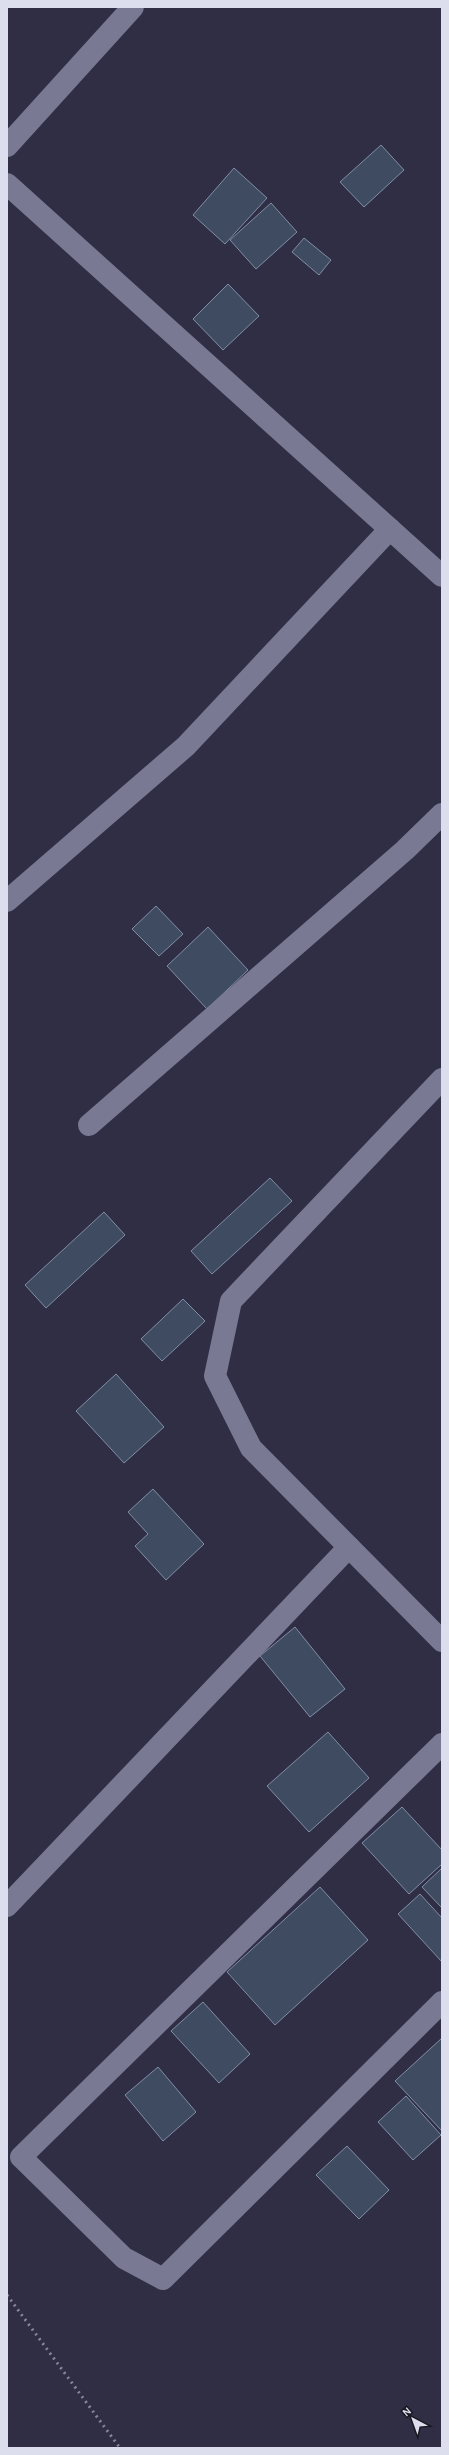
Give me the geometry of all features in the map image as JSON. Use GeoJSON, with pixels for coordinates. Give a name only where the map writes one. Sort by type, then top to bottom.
{"type":"FeatureCollection","features":[{"type":"Feature","properties":{"kind":"street"},"geometry":{"type":"LineString","coordinates":[[7,146],[134,7]]}},
{"type":"Feature","properties":{"kind":"street"},"geometry":{"type":"LineString","coordinates":[[7,184],[442,576]]}},
{"type":"Feature","properties":{"kind":"street"},"geometry":{"type":"LineString","coordinates":[[7,901],[186,746],[390,529]]}},
{"type":"Feature","properties":{"kind":"street"},"geometry":{"type":"LineString","coordinates":[[89,1125],[405,850],[442,814]]}},
{"type":"Feature","properties":{"kind":"street"},"geometry":{"type":"LineString","coordinates":[[442,1079],[231,1301],[215,1376],[251,1448],[442,1642]]}},
{"type":"Feature","properties":{"kind":"street"},"geometry":{"type":"LineString","coordinates":[[7,1906],[348,1547]]}},
{"type":"Feature","properties":{"kind":"street"},"geometry":{"type":"LineString","coordinates":[[442,1744],[21,2156],[124,2258],[163,2279],[442,2002]]}},
{"type":"Feature","properties":{"kind":"building"},"geometry":{"type":"Polygon","coordinates":[[[381,145],[404,170],[364,207],[340,182],[381,145]]]}},
{"type":"Feature","properties":{"kind":"building"},"geometry":{"type":"Polygon","coordinates":[[[234,168],[267,198],[225,244],[193,215],[234,168]]]}},
{"type":"Feature","properties":{"kind":"building"},"geometry":{"type":"Polygon","coordinates":[[[271,203],[297,232],[256,269],[230,240],[271,203]]]}},
{"type":"Feature","properties":{"kind":"building"},"geometry":{"type":"Polygon","coordinates":[[[304,238],[331,260],[319,275],[292,252],[304,238]]]}},
{"type":"Feature","properties":{"kind":"building"},"geometry":{"type":"Polygon","coordinates":[[[228,284],[259,316],[223,350],[193,319],[228,284]]]}},
{"type":"Feature","properties":{"kind":"building"},"geometry":{"type":"Polygon","coordinates":[[[156,906],[183,934],[159,956],[132,929],[156,906]]]}},
{"type":"Feature","properties":{"kind":"building"},"geometry":{"type":"Polygon","coordinates":[[[208,927],[248,970],[207,1009],[167,966],[208,927]]]}},
{"type":"Feature","properties":{"kind":"building"},"geometry":{"type":"Polygon","coordinates":[[[270,1178],[292,1201],[212,1274],[191,1251],[270,1178]]]}},
{"type":"Feature","properties":{"kind":"building"},"geometry":{"type":"Polygon","coordinates":[[[104,1212],[125,1235],[46,1308],[25,1285],[104,1212]]]}},
{"type":"Feature","properties":{"kind":"building"},"geometry":{"type":"Polygon","coordinates":[[[183,1299],[205,1321],[162,1361],[141,1339],[183,1299]]]}},
{"type":"Feature","properties":{"kind":"building"},"geometry":{"type":"Polygon","coordinates":[[[116,1374],[164,1427],[124,1463],[76,1411],[116,1374]]]}},
{"type":"Feature","properties":{"kind":"building"},"geometry":{"type":"Polygon","coordinates":[[[153,1489],[204,1544],[166,1580],[135,1546],[148,1534],[128,1512],[153,1489]]]}},
{"type":"Feature","properties":{"kind":"building"},"geometry":{"type":"Polygon","coordinates":[[[295,1627],[345,1689],[310,1717],[260,1656],[295,1627]]]}},
{"type":"Feature","properties":{"kind":"building"},"geometry":{"type":"Polygon","coordinates":[[[328,1732],[369,1778],[309,1832],[267,1786],[328,1732]]]}},
{"type":"Feature","properties":{"kind":"building"},"geometry":{"type":"Polygon","coordinates":[[[402,1807],[442,1850],[442,1864],[409,1894],[362,1843],[402,1807]]]}},
{"type":"Feature","properties":{"kind":"building"},"geometry":{"type":"Polygon","coordinates":[[[442,1868],[442,1908],[422,1887],[442,1868]]]}},
{"type":"Feature","properties":{"kind":"building"},"geometry":{"type":"Polygon","coordinates":[[[320,1887],[368,1940],[275,2025],[227,1972],[320,1887]]]}},
{"type":"Feature","properties":{"kind":"building"},"geometry":{"type":"Polygon","coordinates":[[[420,1894],[442,1918],[442,1962],[398,1914],[420,1894]]]}},
{"type":"Feature","properties":{"kind":"building"},"geometry":{"type":"Polygon","coordinates":[[[203,2002],[250,2054],[219,2083],[171,2031],[203,2002]]]}},
{"type":"Feature","properties":{"kind":"building"},"geometry":{"type":"Polygon","coordinates":[[[442,2038],[442,2131],[395,2081],[442,2038]]]}},
{"type":"Feature","properties":{"kind":"building"},"geometry":{"type":"Polygon","coordinates":[[[158,2067],[196,2112],[163,2141],[125,2095],[158,2067]]]}},
{"type":"Feature","properties":{"kind":"building"},"geometry":{"type":"Polygon","coordinates":[[[406,2096],[441,2135],[413,2160],[378,2122],[406,2096]]]}},
{"type":"Feature","properties":{"kind":"building"},"geometry":{"type":"Polygon","coordinates":[[[347,2146],[389,2190],[359,2219],[316,2175],[347,2146]]]}},
{"type":"Feature","properties":{"kind":"railway"},"geometry":{"type":"LineString","coordinates":[[7,2295],[120,2448]]}}]}
